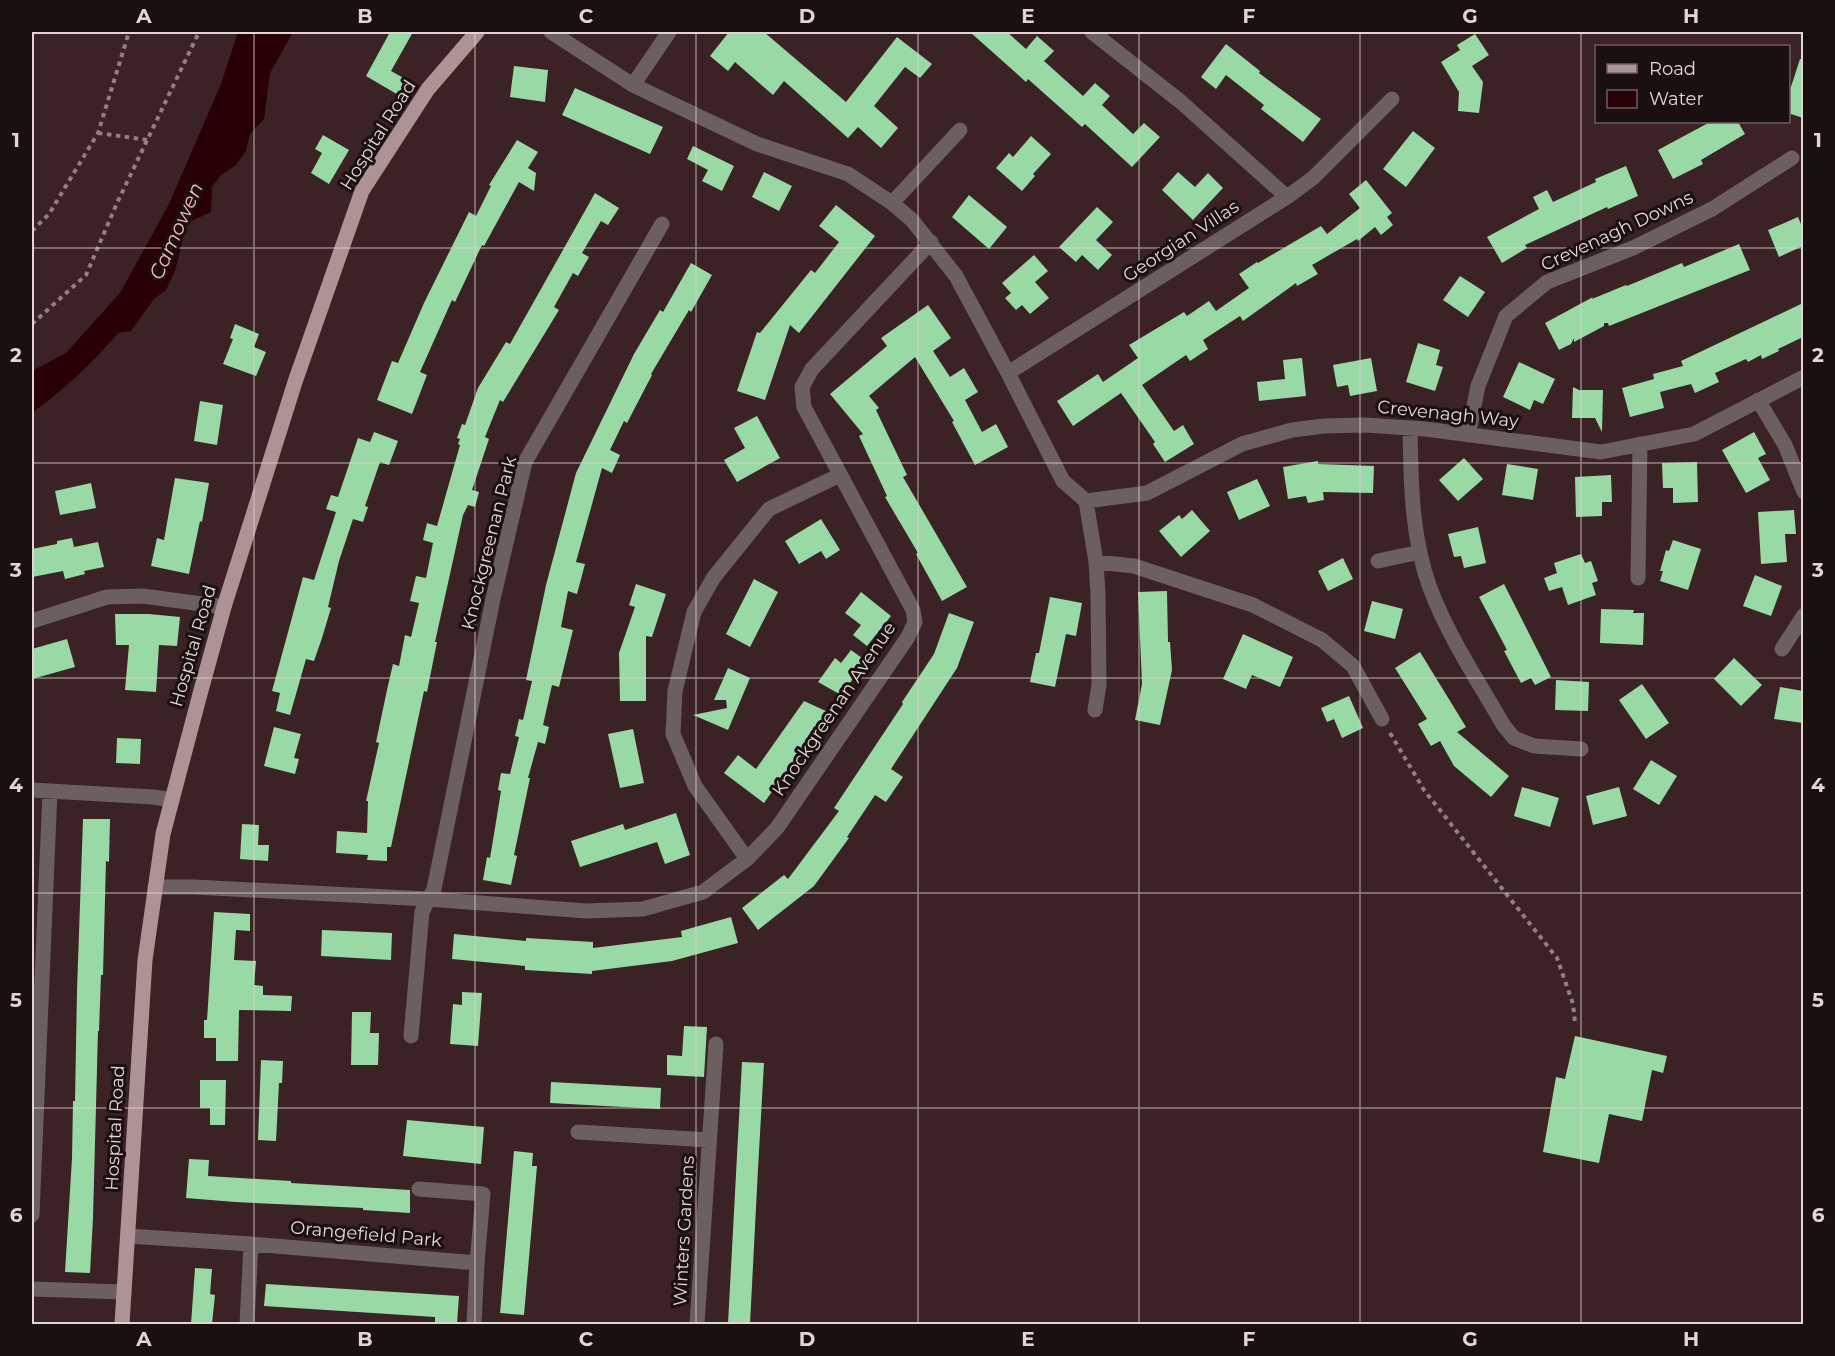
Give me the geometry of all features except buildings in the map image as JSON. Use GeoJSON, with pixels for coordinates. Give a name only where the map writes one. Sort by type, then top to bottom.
{"type":"FeatureCollection","features":[{"type":"Feature","properties":{"kind":"main road","name":"Hospital Road"},"geometry":{"type":"LineString","coordinates":[[122,1324],[145,960],[155,887],[172,800],[224,607],[295,382],[362,191],[428,89],[477,32]]}},
{"type":"Feature","properties":{"kind":"street"},"geometry":{"type":"LineString","coordinates":[[551,32],[633,85],[757,144],[848,174],[892,203],[912,220],[931,242],[956,276],[1063,481],[1086,501],[1096,562],[1099,685],[1095,710]]}},
{"type":"Feature","properties":{"kind":"street"},"geometry":{"type":"LineString","coordinates":[[633,85],[669,32]]}},
{"type":"Feature","properties":{"kind":"street"},"geometry":{"type":"LineString","coordinates":[[1092,32],[1181,102],[1287,197]]}},
{"type":"Feature","properties":{"kind":"street","name":"Georgian Villas"},"geometry":{"type":"LineString","coordinates":[[1008,373],[1287,197],[1313,178],[1392,99]]}},
{"type":"Feature","properties":{"kind":"street"},"geometry":{"type":"LineString","coordinates":[[892,203],[960,130]]}},
{"type":"Feature","properties":{"kind":"street","name":"Crevenagh Downs"},"geometry":{"type":"LineString","coordinates":[[1468,435],[1478,386],[1506,316],[1547,282],[1633,248],[1712,209],[1792,158]]}},
{"type":"Feature","properties":{"kind":"street","name":"Knockgreenan Park"},"geometry":{"type":"LineString","coordinates":[[411,1036],[422,912],[434,889],[449,826],[493,599],[525,462],[662,224]]}},
{"type":"Feature","properties":{"kind":"street","name":"Knockgreenan Avenue"},"geometry":{"type":"LineString","coordinates":[[428,899],[586,911],[643,909],[703,892],[747,859],[777,828],[902,646],[915,622],[913,610],[804,407],[802,387],[812,369],[931,242]]}},
{"type":"Feature","properties":{"kind":"street","name":"Crevenagh Way"},"geometry":{"type":"LineString","coordinates":[[1086,501],[1146,493],[1242,444],[1292,430],[1324,426],[1365,425],[1410,428],[1600,452],[1694,434],[1803,377]]}},
{"type":"Feature","properties":{"kind":"street"},"geometry":{"type":"LineString","coordinates":[[1758,400],[1785,445],[1803,492]]}},
{"type":"Feature","properties":{"kind":"street"},"geometry":{"type":"LineString","coordinates":[[1410,428],[1414,526],[1430,587],[1449,630],[1504,726],[1514,738],[1534,746],[1581,749]]}},
{"type":"Feature","properties":{"kind":"street"},"geometry":{"type":"LineString","coordinates":[[1638,578],[1640,444]]}},
{"type":"Feature","properties":{"kind":"street"},"geometry":{"type":"LineString","coordinates":[[747,859],[695,786],[673,734],[675,691],[691,623],[694,612],[714,577],[769,508],[840,476]]}},
{"type":"Feature","properties":{"kind":"street"},"geometry":{"type":"LineString","coordinates":[[1378,561],[1420,552]]}},
{"type":"Feature","properties":{"kind":"street"},"geometry":{"type":"LineString","coordinates":[[1096,562],[1134,566],[1253,605],[1322,640],[1353,666],[1382,719]]}},
{"type":"Feature","properties":{"kind":"street"},"geometry":{"type":"LineString","coordinates":[[32,621],[107,597],[143,596],[224,607]]}},
{"type":"Feature","properties":{"kind":"street"},"geometry":{"type":"LineString","coordinates":[[1782,649],[1803,615]]}},
{"type":"Feature","properties":{"kind":"street"},"geometry":{"type":"LineString","coordinates":[[32,790],[172,800]]}},
{"type":"Feature","properties":{"kind":"street"},"geometry":{"type":"LineString","coordinates":[[32,1215],[50,791]]}},
{"type":"Feature","properties":{"kind":"street"},"geometry":{"type":"LineString","coordinates":[[155,887],[194,886],[428,899]]}},
{"type":"Feature","properties":{"kind":"street","name":"Winters Gardens"},"geometry":{"type":"LineString","coordinates":[[698,1324],[717,1044]]}},
{"type":"Feature","properties":{"kind":"street","name":"Winters Gardens"},"geometry":{"type":"LineString","coordinates":[[578,1132],[709,1140]]}},
{"type":"Feature","properties":{"kind":"street"},"geometry":{"type":"LineString","coordinates":[[418,1189],[483,1194],[474,1324]]}},
{"type":"Feature","properties":{"kind":"street","name":"Orangefield Park"},"geometry":{"type":"LineString","coordinates":[[128,1236],[477,1263]]}},
{"type":"Feature","properties":{"kind":"street"},"geometry":{"type":"LineString","coordinates":[[247,1324],[251,1244]]}},
{"type":"Feature","properties":{"kind":"street"},"geometry":{"type":"LineString","coordinates":[[32,1289],[124,1292]]}},
{"type":"Feature","properties":{"kind":"path"},"geometry":{"type":"LineString","coordinates":[[32,231],[49,214],[98,133],[129,32]]}},
{"type":"Feature","properties":{"kind":"path"},"geometry":{"type":"LineString","coordinates":[[32,324],[86,275],[117,203],[199,32]]}},
{"type":"Feature","properties":{"kind":"path"},"geometry":{"type":"LineString","coordinates":[[98,133],[148,140]]}},
{"type":"Feature","properties":{"kind":"path"},"geometry":{"type":"LineString","coordinates":[[1382,719],[1424,790],[1557,958],[1573,1004],[1575,1023]]}},
{"type":"Feature","properties":{"kind":"water","name":"Camowen"},"geometry":{"type":"Polygon","coordinates":[[[238,32],[293,32],[270,73],[264,119],[250,134],[246,151],[236,165],[221,175],[212,187],[211,212],[187,223],[175,271],[166,290],[154,299],[131,331],[118,333],[77,376],[32,413],[32,371],[66,353],[120,293],[169,204],[221,84],[238,32]]]}}]}
